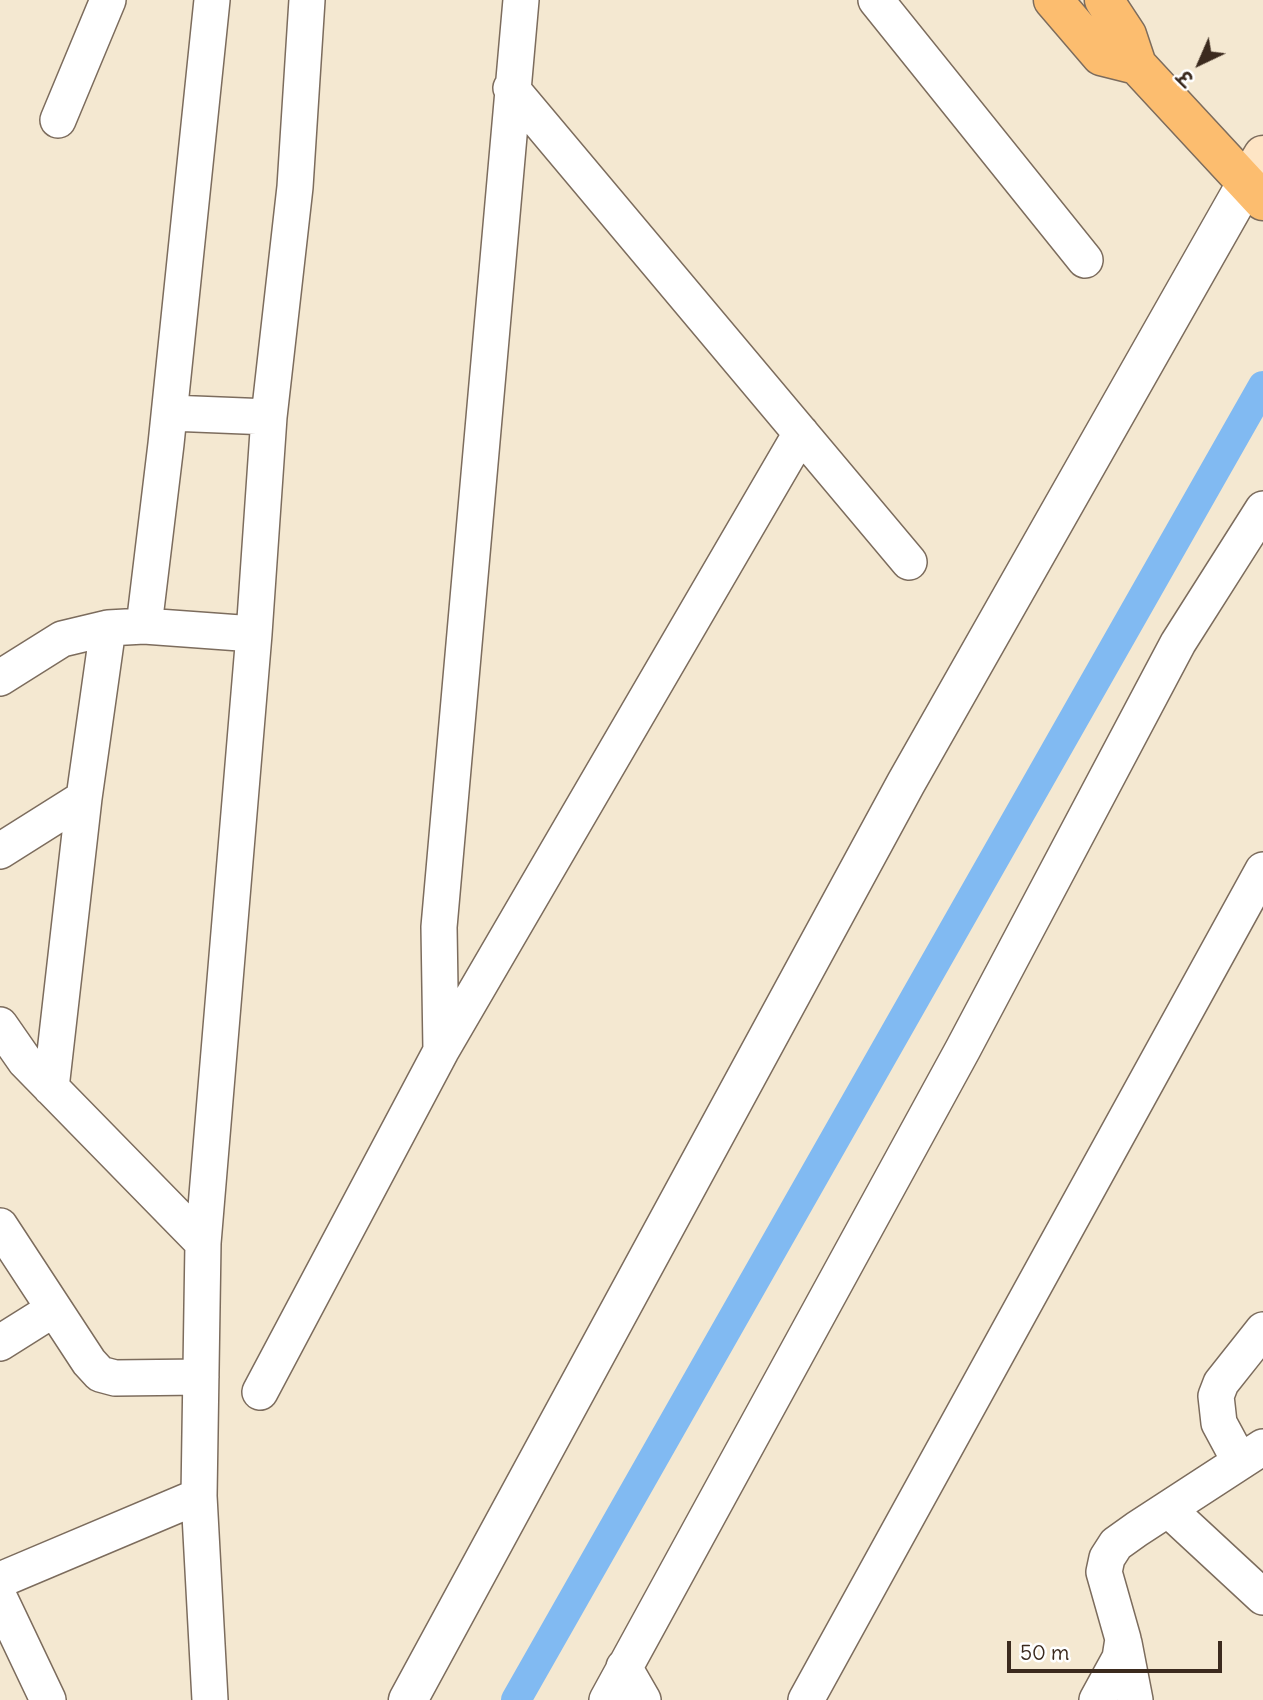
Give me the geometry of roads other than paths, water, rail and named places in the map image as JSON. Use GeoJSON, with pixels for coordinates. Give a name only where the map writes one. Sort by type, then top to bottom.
{"type":"FeatureCollection","features":[{"type":"Feature","properties":{"kind":"main road"},"geometry":{"type":"LineString","coordinates":[[1053,0],[1101,56],[1137,65]]}},
{"type":"Feature","properties":{"kind":"main road"},"geometry":{"type":"LineString","coordinates":[[1104,0],[1127,35],[1137,65],[1257,180]]}},
{"type":"Feature","properties":{"kind":"street"},"geometry":{"type":"LineString","coordinates":[[144,626],[170,412],[212,0]]}},
{"type":"Feature","properties":{"kind":"street"},"geometry":{"type":"LineString","coordinates":[[210,1700],[199,1496],[203,1243],[254,634],[269,416],[295,187],[307,0]]}},
{"type":"Feature","properties":{"kind":"street"},"geometry":{"type":"LineString","coordinates":[[441,1051],[439,928],[521,0]]}},
{"type":"Feature","properties":{"kind":"street"},"geometry":{"type":"LineString","coordinates":[[876,0],[1085,260]]}},
{"type":"Feature","properties":{"kind":"street"},"geometry":{"type":"LineString","coordinates":[[58,120],[104,2]]}},
{"type":"Feature","properties":{"kind":"street"},"geometry":{"type":"LineString","coordinates":[[512,88],[909,562]]}},
{"type":"Feature","properties":{"kind":"street"},"geometry":{"type":"LineString","coordinates":[[408,1700],[906,783],[1257,180]]}},
{"type":"Feature","properties":{"kind":"street"},"geometry":{"type":"LineString","coordinates":[[170,412],[269,416]]}},
{"type":"Feature","properties":{"kind":"street"},"geometry":{"type":"LineString","coordinates":[[260,1392],[441,1051],[801,433]]}},
{"type":"Feature","properties":{"kind":"street"},"geometry":{"type":"LineString","coordinates":[[607,1700],[963,1049],[1178,643],[1263,509]]}},
{"type":"Feature","properties":{"kind":"street"},"geometry":{"type":"LineString","coordinates":[[0,678],[62,639],[108,628],[144,626],[254,634]]}},
{"type":"Feature","properties":{"kind":"street"},"geometry":{"type":"LineString","coordinates":[[51,1088],[84,798],[108,628]]}},
{"type":"Feature","properties":{"kind":"street"},"geometry":{"type":"LineString","coordinates":[[0,850],[84,798]]}},
{"type":"Feature","properties":{"kind":"street"},"geometry":{"type":"LineString","coordinates":[[806,1700],[1263,870]]}},
{"type":"Feature","properties":{"kind":"street"},"geometry":{"type":"LineString","coordinates":[[0,1025],[25,1061],[203,1243]]}},
{"type":"Feature","properties":{"kind":"street"},"geometry":{"type":"LineString","coordinates":[[0,1226],[100,1374],[115,1378],[201,1377]]}},
{"type":"Feature","properties":{"kind":"street"},"geometry":{"type":"LineString","coordinates":[[0,1343],[54,1309]]}},
{"type":"Feature","properties":{"kind":"street"},"geometry":{"type":"LineString","coordinates":[[1135,1700],[1124,1639],[1104,1572],[1107,1558],[1116,1544],[1251,1454],[1219,1423],[1216,1396],[1237,1361],[1263,1330]]}},
{"type":"Feature","properties":{"kind":"street"},"geometry":{"type":"LineString","coordinates":[[0,1580],[199,1496]]}},
{"type":"Feature","properties":{"kind":"street"},"geometry":{"type":"LineString","coordinates":[[1168,1509],[1263,1597]]}},
{"type":"Feature","properties":{"kind":"street"},"geometry":{"type":"LineString","coordinates":[[0,1599],[48,1700]]}},
{"type":"Feature","properties":{"kind":"street"},"geometry":{"type":"LineString","coordinates":[[1097,1700],[1120,1658],[1124,1639]]}},
{"type":"Feature","properties":{"kind":"street"},"geometry":{"type":"LineString","coordinates":[[624,1667],[644,1700]]}},
{"type":"Feature","properties":{"kind":"waterway"},"geometry":{"type":"LineString","coordinates":[[516,1700],[1263,386]]}}]}
